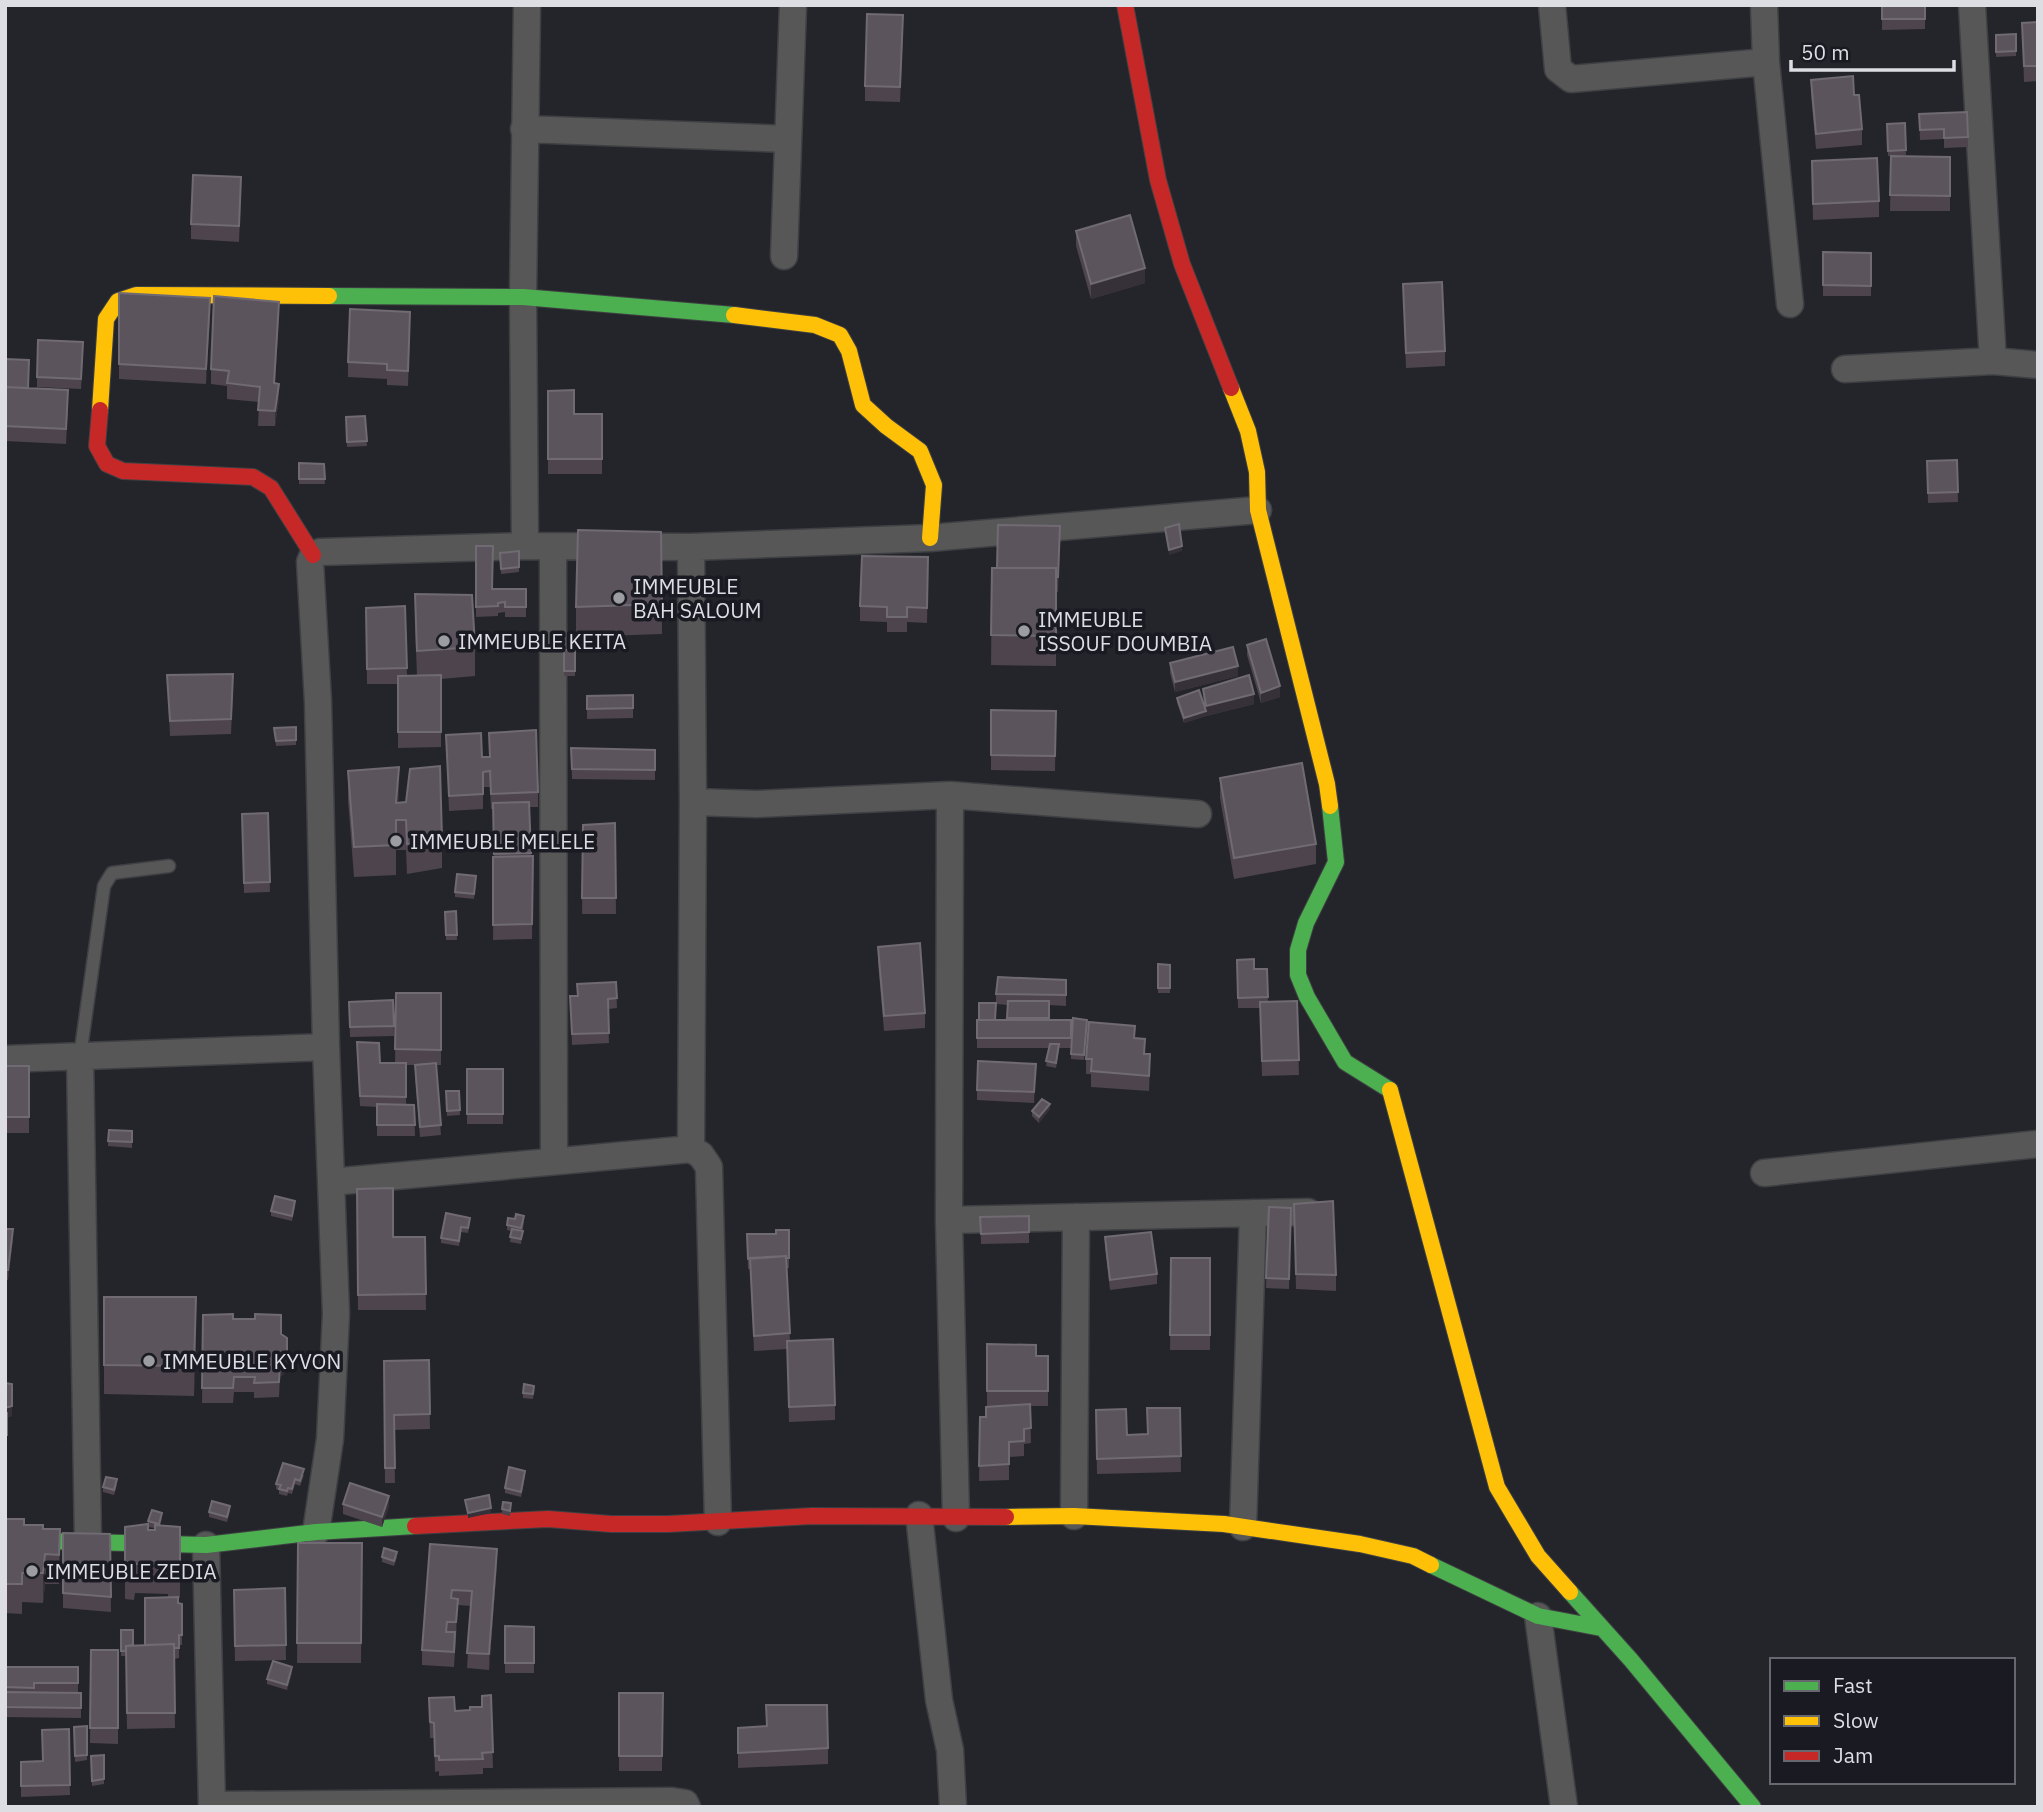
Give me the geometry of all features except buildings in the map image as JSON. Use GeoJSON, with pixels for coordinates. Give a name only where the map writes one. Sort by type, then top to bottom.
{"type":"FeatureCollection","features":[{"type":"Feature","properties":{"kind":"street"},"geometry":{"type":"LineString","coordinates":[[525,546],[523,297],[527,5]]}},
{"type":"Feature","properties":{"kind":"street"},"geometry":{"type":"LineString","coordinates":[[784,256],[793,5]]}},
{"type":"Feature","properties":{"kind":"street"},"geometry":{"type":"LineString","coordinates":[[1125,5],[1158,180],[1182,264],[1248,431],[1257,472],[1258,510],[1327,784],[1336,862],[1306,923],[1298,950],[1298,975],[1313,1008],[1345,1062],[1391,1091],[1497,1487],[1538,1556],[1631,1660],[1753,1807]]}},
{"type":"Feature","properties":{"kind":"street"},"geometry":{"type":"LineString","coordinates":[[1552,5],[1558,69],[1571,79],[1766,62]]}},
{"type":"Feature","properties":{"kind":"street"},"geometry":{"type":"LineString","coordinates":[[1764,5],[1766,62],[1790,304]]}},
{"type":"Feature","properties":{"kind":"street"},"geometry":{"type":"LineString","coordinates":[[1972,5],[1993,361]]}},
{"type":"Feature","properties":{"kind":"street"},"geometry":{"type":"LineString","coordinates":[[524,129],[788,139]]}},
{"type":"Feature","properties":{"kind":"street"},"geometry":{"type":"LineString","coordinates":[[313,555],[271,488],[253,477],[123,471],[107,464],[97,446],[106,320],[118,300],[136,295],[523,297],[711,312],[815,325],[840,335],[849,351],[863,405],[920,451],[934,485],[930,538]]}},
{"type":"Feature","properties":{"kind":"street"},"geometry":{"type":"LineString","coordinates":[[1845,369],[1993,361],[2038,365]]}},
{"type":"Feature","properties":{"kind":"street"},"geometry":{"type":"LineString","coordinates":[[316,1532],[330,1439],[336,1314],[326,1047],[318,702],[310,562],[313,555],[320,552],[525,546],[691,547],[930,538],[1258,510]]}},
{"type":"Feature","properties":{"kind":"street"},"geometry":{"type":"LineString","coordinates":[[553,547],[554,1160]]}},
{"type":"Feature","properties":{"kind":"street"},"geometry":{"type":"LineString","coordinates":[[691,547],[691,1149]]}},
{"type":"Feature","properties":{"kind":"street"},"geometry":{"type":"LineString","coordinates":[[693,802],[757,804],[950,795],[1198,814]]}},
{"type":"Feature","properties":{"kind":"street"},"geometry":{"type":"LineString","coordinates":[[950,795],[949,1220],[957,1518]]}},
{"type":"Feature","properties":{"kind":"street"},"geometry":{"type":"LineString","coordinates":[[5,1059],[326,1047]]}},
{"type":"Feature","properties":{"kind":"street"},"geometry":{"type":"LineString","coordinates":[[80,1056],[88,1543]]}},
{"type":"Feature","properties":{"kind":"street"},"geometry":{"type":"LineString","coordinates":[[1764,1172],[2038,1143]]}},
{"type":"Feature","properties":{"kind":"street"},"geometry":{"type":"LineString","coordinates":[[331,1182],[691,1149],[701,1156],[709,1167],[718,1522]]}},
{"type":"Feature","properties":{"kind":"street"},"geometry":{"type":"LineString","coordinates":[[949,1220],[1308,1212]]}},
{"type":"Feature","properties":{"kind":"street"},"geometry":{"type":"LineString","coordinates":[[1243,1527],[1253,1213]]}},
{"type":"Feature","properties":{"kind":"street"},"geometry":{"type":"LineString","coordinates":[[1074,1516],[1076,1217]]}},
{"type":"Feature","properties":{"kind":"street"},"geometry":{"type":"LineString","coordinates":[[919,1515],[939,1700],[950,1750],[953,1807]]}},
{"type":"Feature","properties":{"kind":"street"},"geometry":{"type":"LineString","coordinates":[[5,1540],[206,1545],[316,1532],[548,1519],[611,1524],[718,1522],[812,1516],[1074,1516],[1243,1527],[1360,1544],[1413,1556],[1538,1616],[1601,1628]]}},
{"type":"Feature","properties":{"kind":"street"},"geometry":{"type":"LineString","coordinates":[[206,1545],[212,1806],[672,1801],[685,1803],[687,1807]]}},
{"type":"Feature","properties":{"kind":"street"},"geometry":{"type":"LineString","coordinates":[[1538,1616],[1564,1807]]}},
{"type":"Feature","properties":{"kind":"lane"},"geometry":{"type":"LineString","coordinates":[[80,1056],[104,886],[112,873],[169,866]]}},
{"type":"Feature","properties":{"kind":"traffic: fast"},"geometry":{"type":"LineString","coordinates":[[329,296],[523,297],[734,315]]}},
{"type":"Feature","properties":{"kind":"traffic: fast"},"geometry":{"type":"LineString","coordinates":[[1330,806],[1336,862],[1306,923],[1298,950],[1298,975],[1307,997],[1345,1062],[1390,1090]]}},
{"type":"Feature","properties":{"kind":"traffic: fast"},"geometry":{"type":"LineString","coordinates":[[5,1540],[206,1545],[316,1532],[415,1526]]}},
{"type":"Feature","properties":{"kind":"traffic: fast"},"geometry":{"type":"LineString","coordinates":[[1431,1565],[1538,1616],[1601,1628]]}},
{"type":"Feature","properties":{"kind":"traffic: fast"},"geometry":{"type":"LineString","coordinates":[[1570,1592],[1631,1660],[1753,1807]]}},
{"type":"Feature","properties":{"kind":"traffic: slow"},"geometry":{"type":"LineString","coordinates":[[100,410],[106,319],[118,301],[136,295],[329,296]]}},
{"type":"Feature","properties":{"kind":"traffic: slow"},"geometry":{"type":"LineString","coordinates":[[734,315],[815,325],[840,335],[849,351],[863,405],[920,451],[934,485],[930,538]]}},
{"type":"Feature","properties":{"kind":"traffic: slow"},"geometry":{"type":"LineString","coordinates":[[1231,388],[1248,431],[1257,472],[1258,510],[1327,784],[1330,806]]}},
{"type":"Feature","properties":{"kind":"traffic: slow"},"geometry":{"type":"LineString","coordinates":[[1390,1090],[1497,1487],[1538,1556],[1570,1592]]}},
{"type":"Feature","properties":{"kind":"traffic: slow"},"geometry":{"type":"LineString","coordinates":[[1006,1517],[1074,1516],[1224,1524],[1360,1544],[1413,1556],[1431,1565]]}},
{"type":"Feature","properties":{"kind":"traffic: jam"},"geometry":{"type":"LineString","coordinates":[[1125,5],[1158,180],[1182,264],[1231,388]]}},
{"type":"Feature","properties":{"kind":"traffic: jam"},"geometry":{"type":"LineString","coordinates":[[100,410],[97,446],[107,464],[123,471],[253,477],[271,488],[313,555]]}},
{"type":"Feature","properties":{"kind":"traffic: jam"},"geometry":{"type":"LineString","coordinates":[[415,1526],[548,1519],[611,1524],[668,1524],[812,1516],[1006,1517]]}},
{"type":"Feature","properties":{"kind":"place","name":"IMMEUBLE BAH SALOUM"},"geometry":{"type":"Point","coordinates":[619,598]}},
{"type":"Feature","properties":{"kind":"place","name":"IMMEUBLE ISSOUF DOUMBIA"},"geometry":{"type":"Point","coordinates":[1024,631]}},
{"type":"Feature","properties":{"kind":"place","name":"IMMEUBLE KEITA"},"geometry":{"type":"Point","coordinates":[444,641]}},
{"type":"Feature","properties":{"kind":"place","name":"IMMEUBLE MELELE"},"geometry":{"type":"Point","coordinates":[396,841]}},
{"type":"Feature","properties":{"kind":"place","name":"IMMEUBLE KYVON"},"geometry":{"type":"Point","coordinates":[149,1361]}},
{"type":"Feature","properties":{"kind":"place","name":"IMMEUBLE ZEDIA"},"geometry":{"type":"Point","coordinates":[32,1571]}}]}
